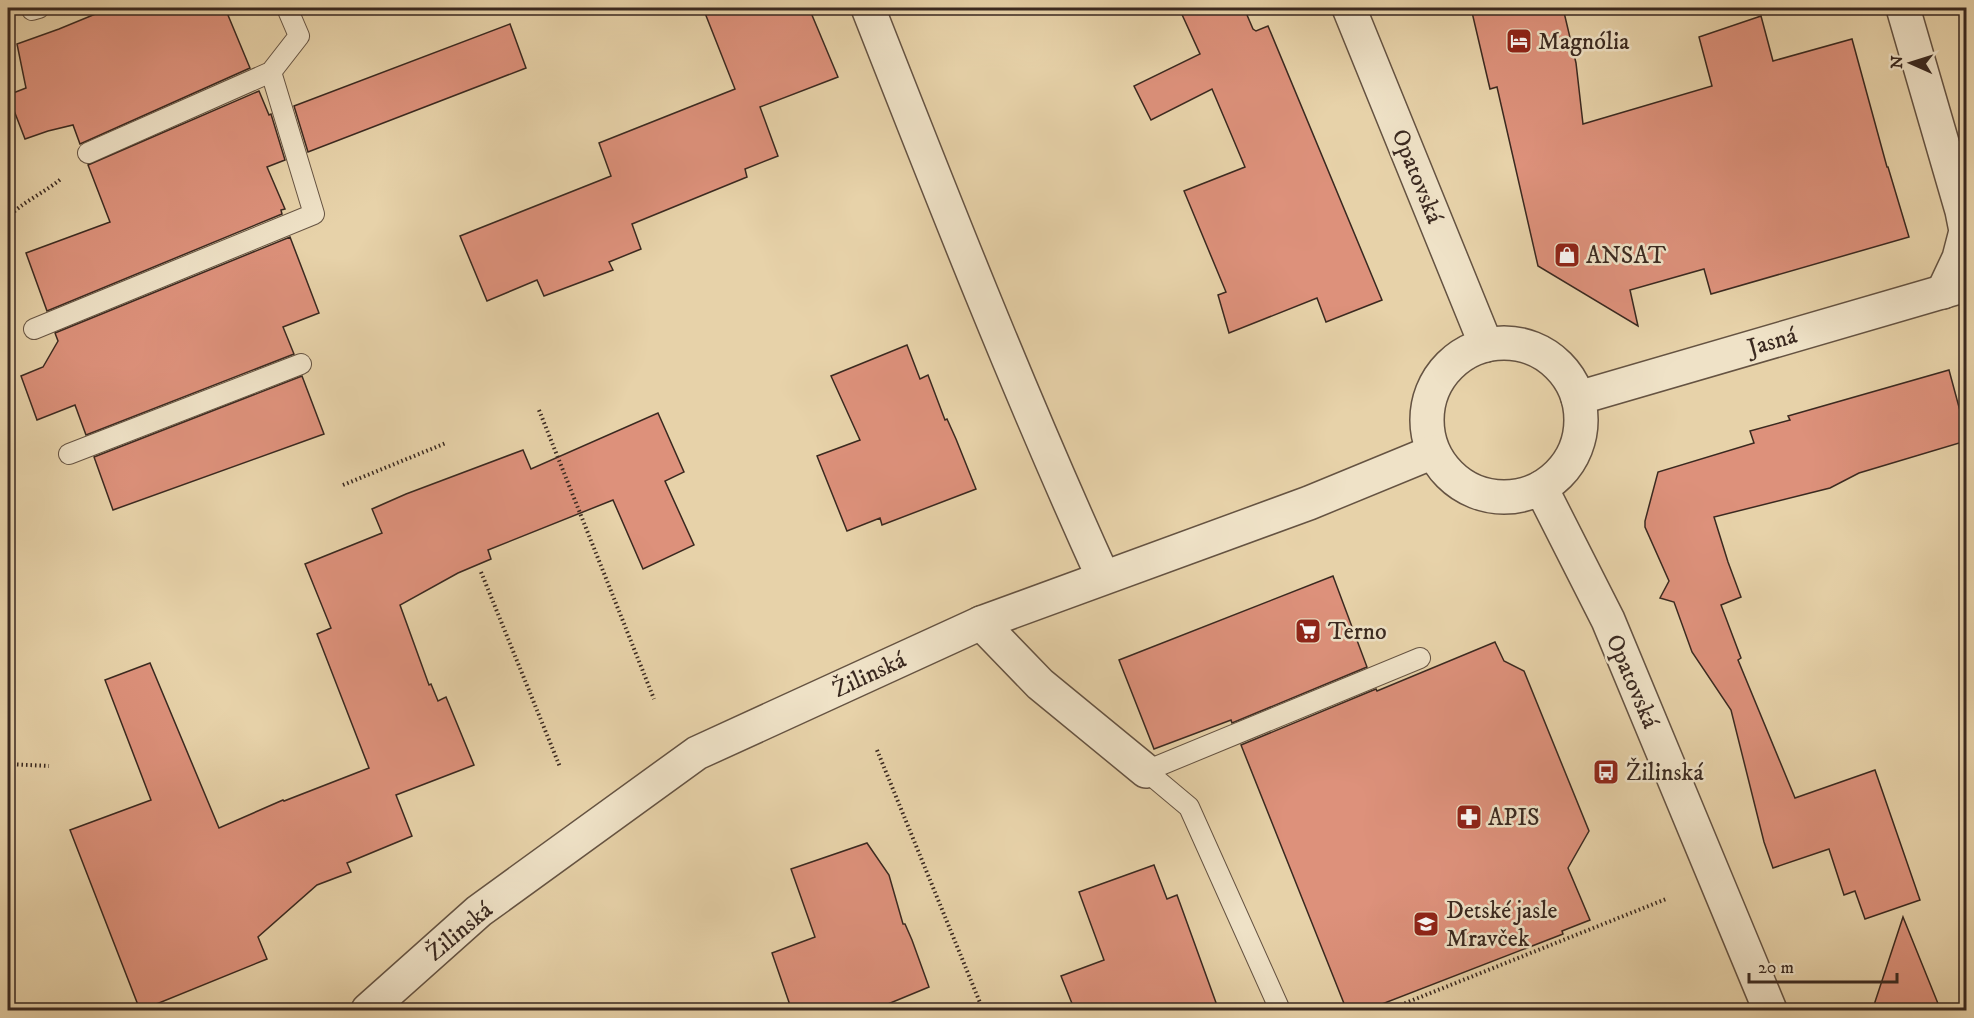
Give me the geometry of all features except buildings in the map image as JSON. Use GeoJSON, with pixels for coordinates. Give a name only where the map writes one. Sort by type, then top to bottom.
{"type":"FeatureCollection","features":[{"type":"Feature","properties":{"kind":"street"},"geometry":{"type":"LineString","coordinates":[[868,8],[955,230],[1063,488],[1103,577]]}},
{"type":"Feature","properties":{"kind":"street","name":"Opatovská"},"geometry":{"type":"LineString","coordinates":[[1349,8],[1485,345]]}},
{"type":"Feature","properties":{"kind":"street"},"geometry":{"type":"LineString","coordinates":[[1903,8],[1966,231],[1955,288]]}},
{"type":"Feature","properties":{"kind":"street","name":"Jasná"},"geometry":{"type":"LineString","coordinates":[[1578,398],[1955,288]]}},
{"type":"Feature","properties":{"kind":"street"},"geometry":{"type":"LineString","coordinates":[[1509,343],[1520,345],[1532,348],[1552,359],[1568,377],[1578,398],[1581,424],[1575,450],[1561,472],[1541,488],[1517,497],[1492,497],[1467,489],[1447,473],[1433,452],[1427,430],[1427,407],[1434,386],[1446,367],[1464,353],[1485,345],[1509,343]]}},
{"type":"Feature","properties":{"kind":"street","name":"Žilinská"},"geometry":{"type":"LineString","coordinates":[[368,1011],[479,911],[697,753],[981,623],[1309,503],[1433,452]]}},
{"type":"Feature","properties":{"kind":"street","name":"Opatovská"},"geometry":{"type":"LineString","coordinates":[[1541,488],[1608,620],[1770,1011]]}},
{"type":"Feature","properties":{"kind":"street"},"geometry":{"type":"LineString","coordinates":[[981,623],[1040,684],[1146,771]]}},
{"type":"Feature","properties":{"kind":"lane"},"geometry":{"type":"LineString","coordinates":[[31,8],[32,10],[39,8]]}},
{"type":"Feature","properties":{"kind":"lane"},"geometry":{"type":"LineString","coordinates":[[88,153],[271,72],[299,36],[287,8]]}},
{"type":"Feature","properties":{"kind":"lane"},"geometry":{"type":"LineString","coordinates":[[34,329],[314,214],[271,72]]}},
{"type":"Feature","properties":{"kind":"lane"},"geometry":{"type":"LineString","coordinates":[[69,454],[301,364]]}},
{"type":"Feature","properties":{"kind":"lane"},"geometry":{"type":"LineString","coordinates":[[1280,1011],[1189,807],[1146,771],[1420,658]]}},
{"type":"Feature","properties":{"kind":"path"},"geometry":{"type":"LineString","coordinates":[[8,218],[13,212],[61,179],[88,153]]}},
{"type":"Feature","properties":{"kind":"path"},"geometry":{"type":"LineString","coordinates":[[538,410],[654,699]]}},
{"type":"Feature","properties":{"kind":"path"},"geometry":{"type":"LineString","coordinates":[[343,485],[446,443]]}},
{"type":"Feature","properties":{"kind":"path"},"geometry":{"type":"LineString","coordinates":[[481,572],[560,767]]}},
{"type":"Feature","properties":{"kind":"path"},"geometry":{"type":"LineString","coordinates":[[877,750],[983,1011]]}},
{"type":"Feature","properties":{"kind":"path"},"geometry":{"type":"LineString","coordinates":[[8,764],[49,766]]}},
{"type":"Feature","properties":{"kind":"path"},"geometry":{"type":"LineString","coordinates":[[1388,1011],[1666,899]]}},
{"type":"Feature","properties":{"kind":"place","name":"Magnólia"},"geometry":{"type":"Point","coordinates":[1519,41]}},
{"type":"Feature","properties":{"kind":"place","name":"ANSAT"},"geometry":{"type":"Point","coordinates":[1567,255]}},
{"type":"Feature","properties":{"kind":"place","name":"Terno"},"geometry":{"type":"Point","coordinates":[1308,631]}},
{"type":"Feature","properties":{"kind":"place","name":"Žilinská"},"geometry":{"type":"Point","coordinates":[1606,772]}},
{"type":"Feature","properties":{"kind":"place","name":"APIS"},"geometry":{"type":"Point","coordinates":[1469,817]}},
{"type":"Feature","properties":{"kind":"place","name":"Detské jasle Mravček"},"geometry":{"type":"Point","coordinates":[1426,924]}}]}
